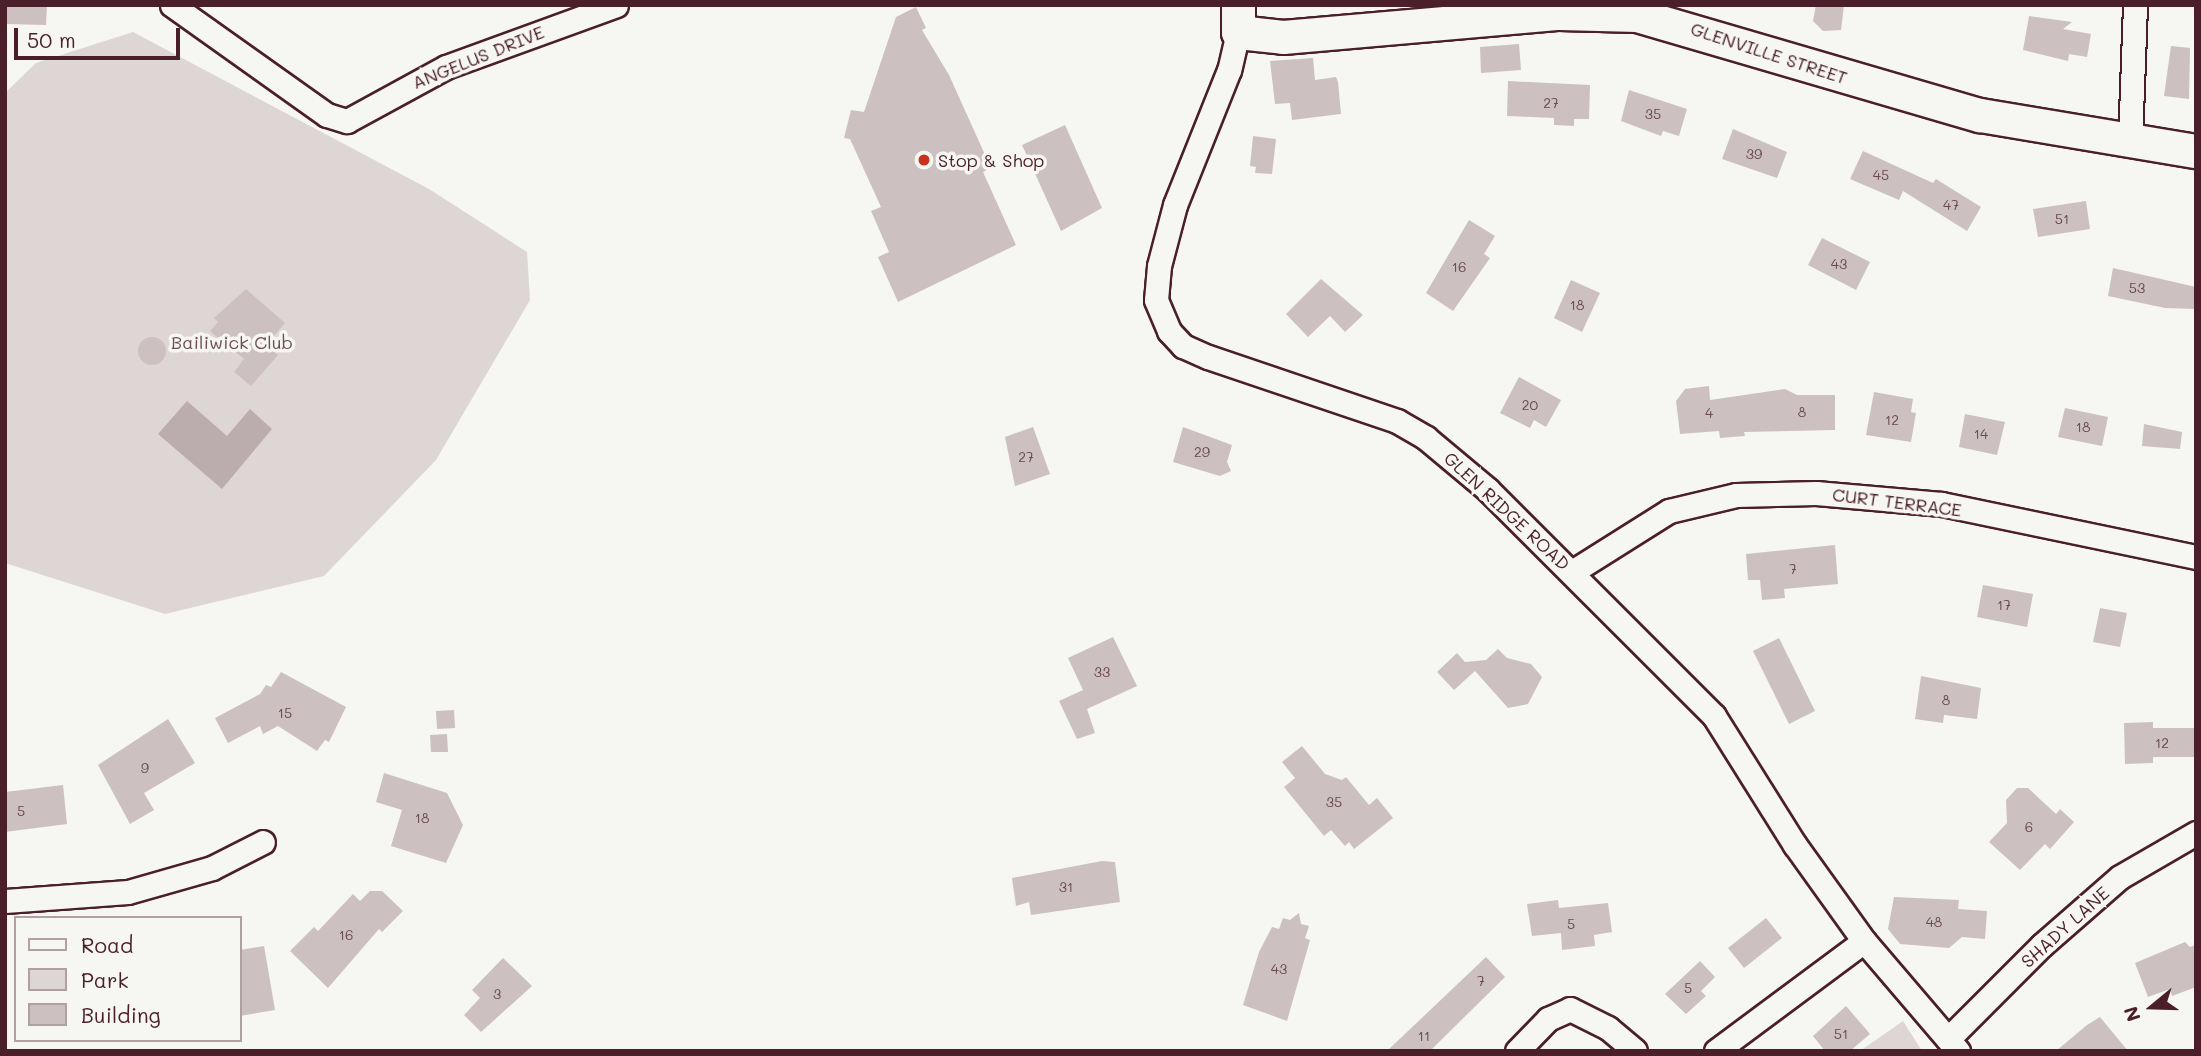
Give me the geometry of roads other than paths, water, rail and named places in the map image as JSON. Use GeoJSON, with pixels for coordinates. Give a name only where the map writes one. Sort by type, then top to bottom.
{"type":"FeatureCollection","features":[{"type":"Feature","properties":{"kind":"main road","name":"GLENVILLE STREET"},"geometry":{"type":"LineString","coordinates":[[1238,19],[1283,37],[1536,14],[1637,15],[1969,113],[2130,142],[2196,150]]}},
{"type":"Feature","properties":{"kind":"street","name":"ANGELUS DRIVE"},"geometry":{"type":"LineString","coordinates":[[172,5],[327,115],[346,121],[446,67],[616,5]]}},
{"type":"Feature","properties":{"kind":"street"},"geometry":{"type":"LineString","coordinates":[[2130,142],[2135,5]]}},
{"type":"Feature","properties":{"kind":"street","name":"GLEN RIDGE ROAD"},"geometry":{"type":"LineString","coordinates":[[1238,19],[1229,70],[1175,205],[1159,266],[1156,300],[1169,331],[1183,346],[1208,357],[1397,421],[1426,438],[1487,489],[1714,716],[1795,845],[1864,941],[1953,1045]]}},
{"type":"Feature","properties":{"kind":"street","name":"CURT TERRACE"},"geometry":{"type":"LineString","coordinates":[[1572,572],[1669,511],[1735,495],[1776,494],[1873,495],[1942,504],[2196,557]]}},
{"type":"Feature","properties":{"kind":"street","name":"SHADY LANE"},"geometry":{"type":"LineString","coordinates":[[1953,1045],[2042,944],[2120,877],[2196,833]]}},
{"type":"Feature","properties":{"kind":"street"},"geometry":{"type":"LineString","coordinates":[[5,901],[139,889],[212,869],[263,842]]}},
{"type":"Feature","properties":{"kind":"street"},"geometry":{"type":"LineString","coordinates":[[1716,1051],[1864,941]]}},
{"type":"Feature","properties":{"kind":"street"},"geometry":{"type":"LineString","coordinates":[[1517,1051],[1548,1019],[1570,1009],[1608,1028],[1635,1051]]}},
{"type":"Feature","properties":{"kind":"place","name":"Stop & Shop"},"geometry":{"type":"Point","coordinates":[924,160]}},
{"type":"Feature","properties":{"kind":"park label","name":"Bailiwick Club"},"geometry":{"type":"Point","coordinates":[232,342]}}]}
